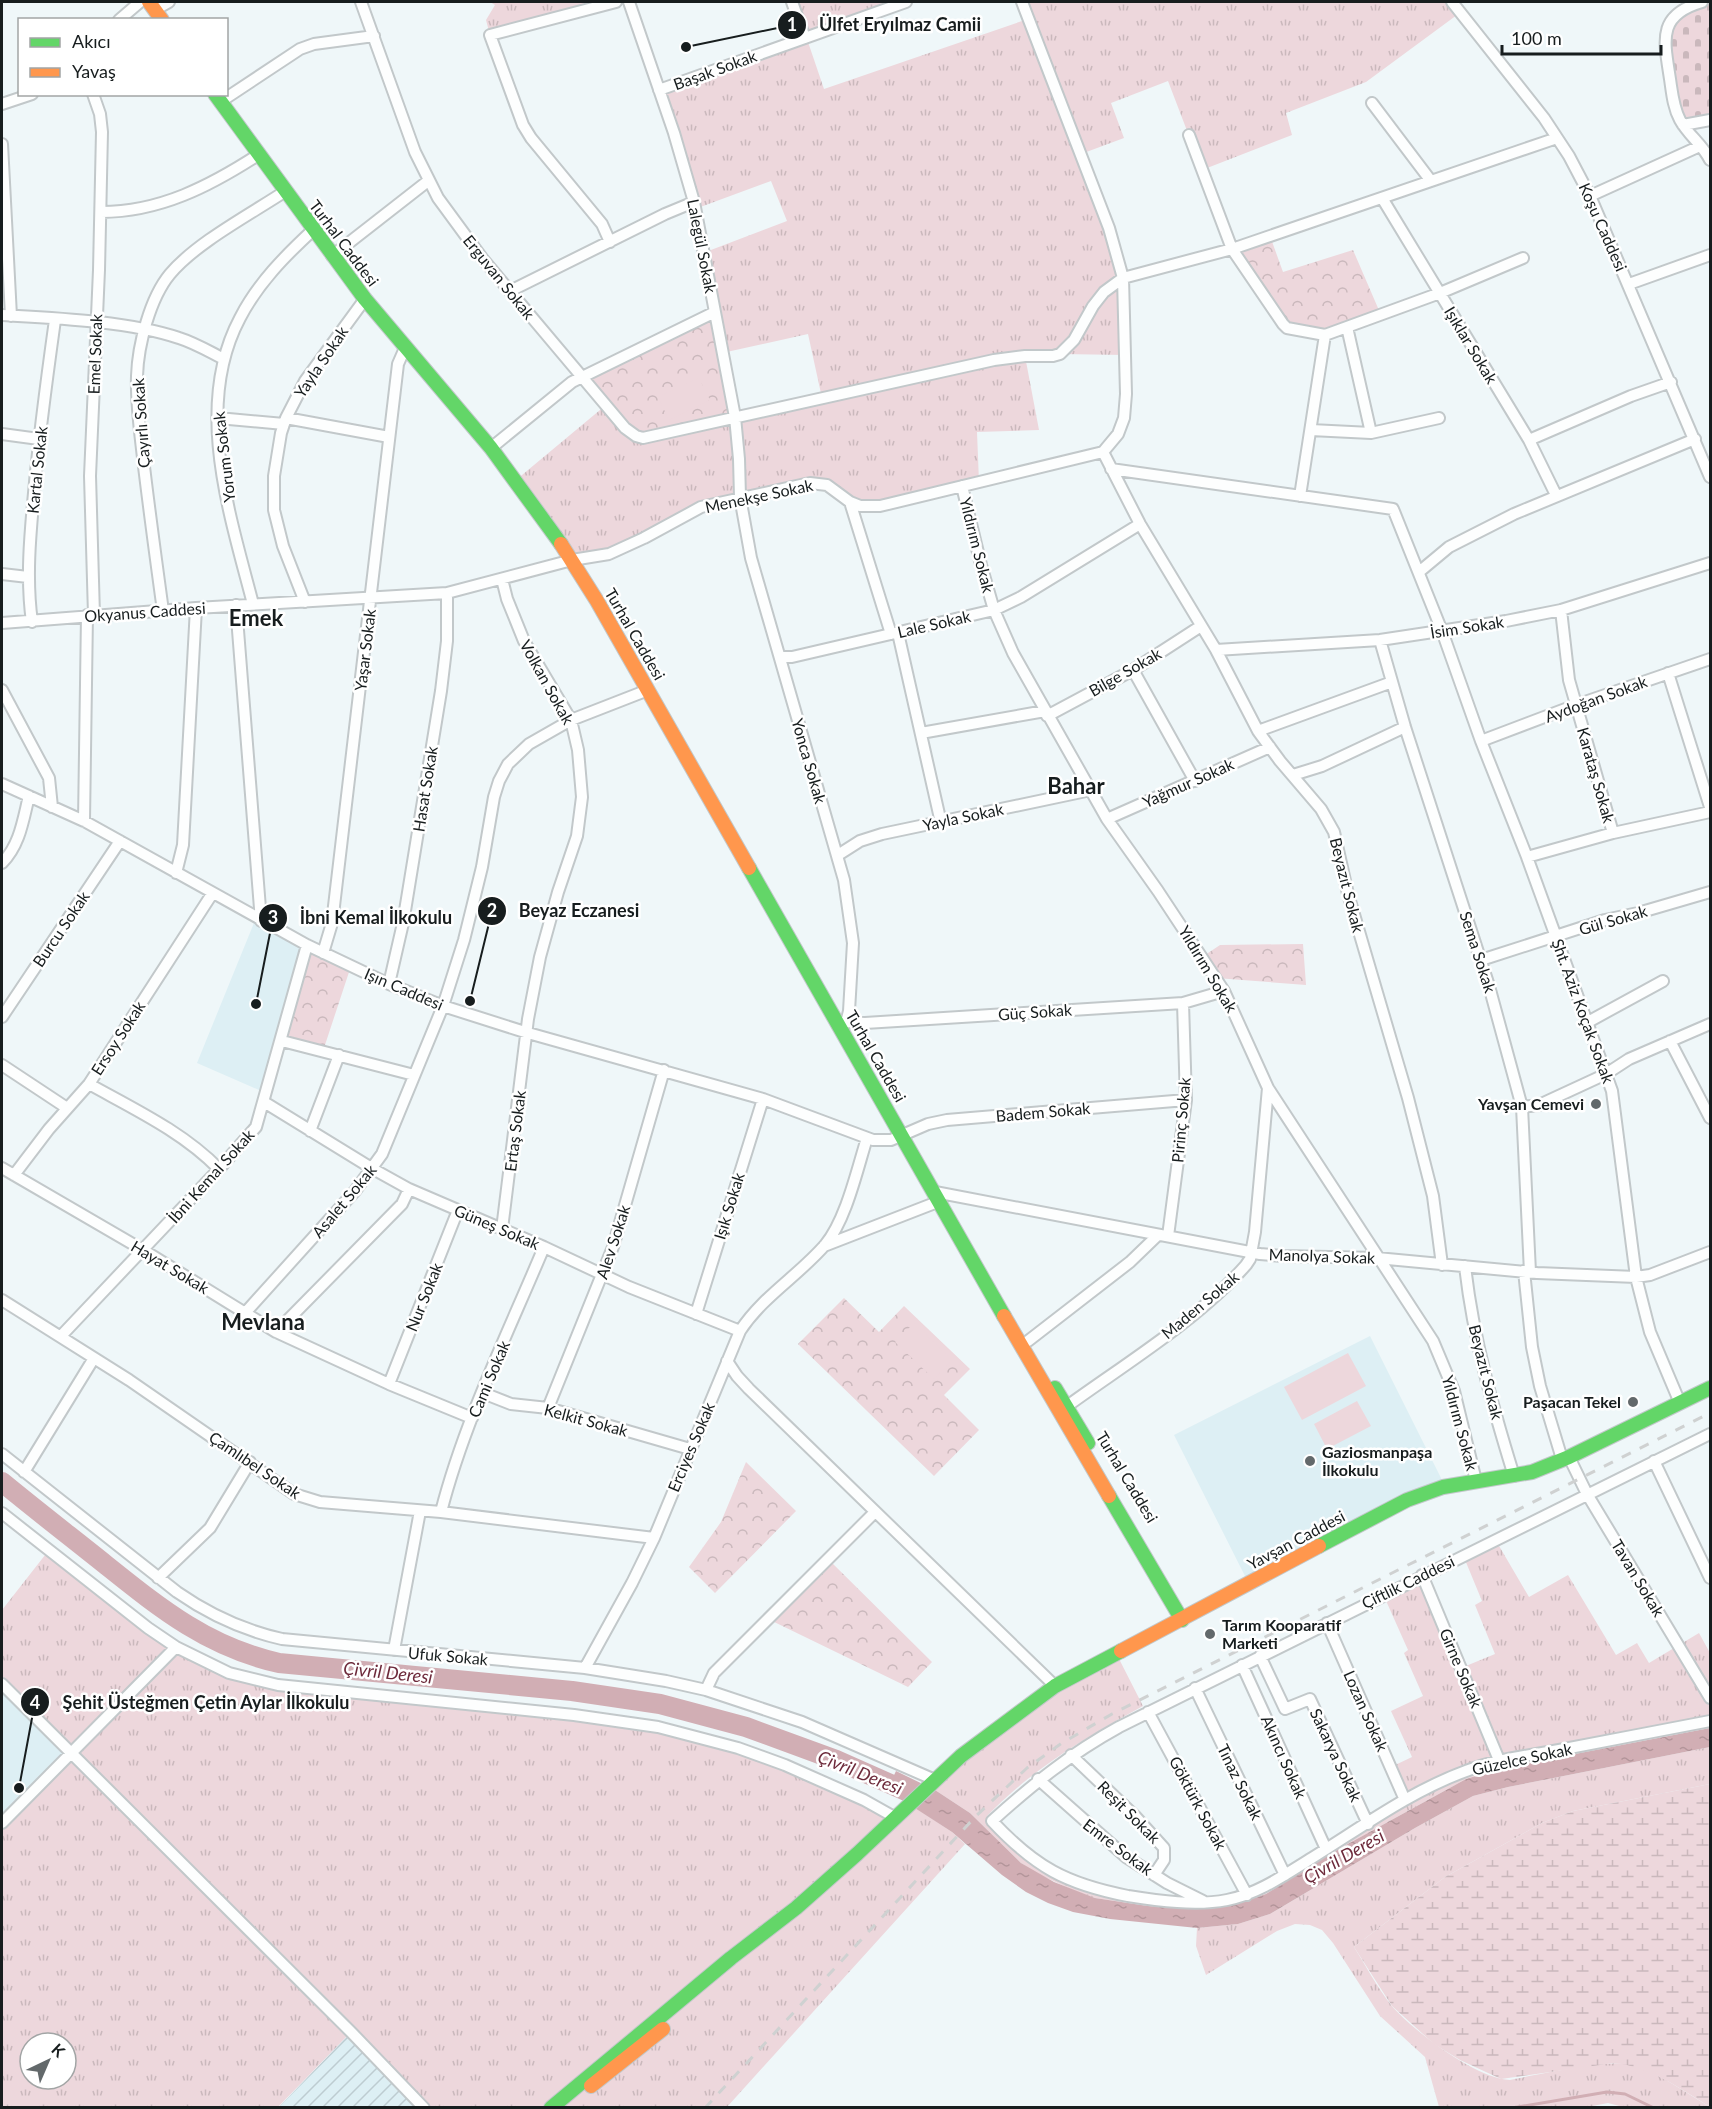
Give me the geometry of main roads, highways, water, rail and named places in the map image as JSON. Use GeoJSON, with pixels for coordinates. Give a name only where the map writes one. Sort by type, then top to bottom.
{"type":"FeatureCollection","features":[{"type":"Feature","properties":{"kind":"water"},"geometry":{"type":"Polygon","coordinates":[[[1710,1728],[1710,1747],[1473,1796],[1270,1914],[1238,1924],[1197,1928],[1110,1919],[1073,1912],[1048,1903],[1026,1892],[1002,1875],[952,1832],[887,1790],[896,1771],[935,1790],[970,1813],[1021,1863],[1054,1882],[1095,1898],[1148,1906],[1194,1909],[1236,1904],[1266,1894],[1326,1856],[1466,1779],[1502,1768],[1710,1728]]]}},
{"type":"Feature","properties":{"kind":"waterway","name":"Çivril Deresi"},"geometry":{"type":"LineString","coordinates":[[2,1482],[166,1611],[208,1637],[253,1656],[279,1663],[572,1691],[660,1704],[746,1727],[836,1760],[913,1794]]}},
{"type":"Feature","properties":{"kind":"waterway"},"geometry":{"type":"LineString","coordinates":[[1512,2108],[1607,2092],[1625,2094],[1654,2108]]}},
{"type":"Feature","properties":{"kind":"railway"},"geometry":{"type":"LineString","coordinates":[[705,2108],[976,1816],[1027,1768],[1062,1743],[1112,1714],[1710,1413]]}},
{"type":"Feature","properties":{"kind":"place","name":"Ülfet Eryılmaz Camii"},"geometry":{"type":"Point","coordinates":[686,47]}},
{"type":"Feature","properties":{"kind":"place","name":"Beyaz Eczanesi"},"geometry":{"type":"Point","coordinates":[470,1001]}},
{"type":"Feature","properties":{"kind":"place","name":"İbni Kemal İlkokulu"},"geometry":{"type":"Point","coordinates":[256,1004]}},
{"type":"Feature","properties":{"kind":"place","name":"Yavşan Cemevi"},"geometry":{"type":"Point","coordinates":[1596,1104]}},
{"type":"Feature","properties":{"kind":"place","name":"Paşacan Tekel"},"geometry":{"type":"Point","coordinates":[1633,1402]}},
{"type":"Feature","properties":{"kind":"place","name":"Gaziosmanpaşa İlkokulu"},"geometry":{"type":"Point","coordinates":[1310,1461]}},
{"type":"Feature","properties":{"kind":"place","name":"Tarım Kooparatif Marketi"},"geometry":{"type":"Point","coordinates":[1210,1634]}},
{"type":"Feature","properties":{"kind":"place","name":"Şehit Üsteğmen Çetin Aylar İlkokulu"},"geometry":{"type":"Point","coordinates":[19,1788]}},
{"type":"Feature","properties":{"kind":"district","name":"Emek"},"geometry":{"type":"Point","coordinates":[256,618]}},
{"type":"Feature","properties":{"kind":"district","name":"Bahar"},"geometry":{"type":"Point","coordinates":[1076,786]}},
{"type":"Feature","properties":{"kind":"district","name":"Mevlana"},"geometry":{"type":"Point","coordinates":[263,1322]}}]}
